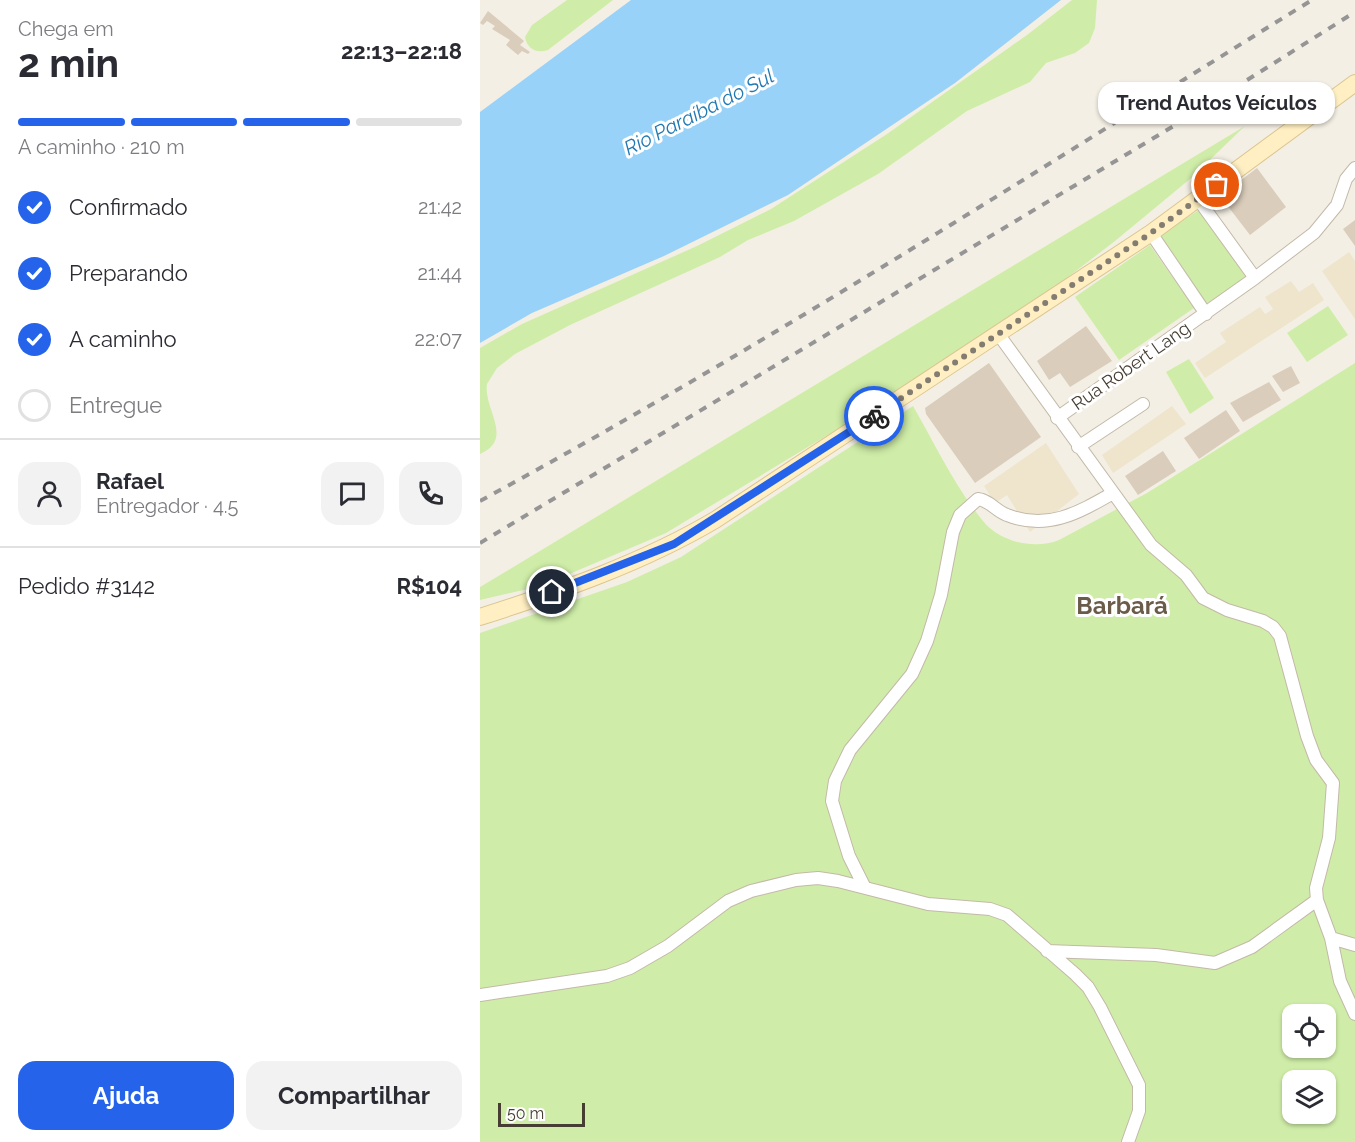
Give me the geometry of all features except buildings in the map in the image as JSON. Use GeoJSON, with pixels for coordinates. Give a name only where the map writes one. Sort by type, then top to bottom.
{"type":"FeatureCollection","features":[{"type":"Feature","properties":{"kind":"main road"},"geometry":{"type":"LineString","coordinates":[[480,617],[622,567],[674,544],[999,335],[1151,233],[1355,83]]}},
{"type":"Feature","properties":{"kind":"street","name":"Rua Robert Lang"},"geometry":{"type":"LineString","coordinates":[[1057,418],[1206,314],[1323,224],[1337,205],[1346,179],[1355,168]]}},
{"type":"Feature","properties":{"kind":"street"},"geometry":{"type":"LineString","coordinates":[[1198,200],[1255,278]]}},
{"type":"Feature","properties":{"kind":"street"},"geometry":{"type":"LineString","coordinates":[[1151,233],[1206,314]]}},
{"type":"Feature","properties":{"kind":"street"},"geometry":{"type":"LineString","coordinates":[[999,335],[1151,545],[1186,575],[1203,598],[1227,610],[1263,621],[1273,627],[1280,636],[1307,736],[1316,760],[1333,783],[1329,838],[1316,888],[1317,900],[1331,938],[1340,981],[1355,1014]]}},
{"type":"Feature","properties":{"kind":"street"},"geometry":{"type":"LineString","coordinates":[[1078,447],[1143,404]]}},
{"type":"Feature","properties":{"kind":"street"},"geometry":{"type":"LineString","coordinates":[[864,886],[849,856],[832,801],[835,781],[850,750],[912,674],[927,641],[941,595],[953,532],[960,514],[978,499],[987,501],[1004,514],[1020,519],[1055,521],[1116,497]]}},
{"type":"Feature","properties":{"kind":"street"},"geometry":{"type":"LineString","coordinates":[[480,995],[608,976],[630,968],[668,946],[728,901],[759,888],[818,878],[864,886],[928,904],[990,909],[1006,915],[1088,987],[1134,1071],[1140,1098],[1128,1142]]}},
{"type":"Feature","properties":{"kind":"street"},"geometry":{"type":"LineString","coordinates":[[1047,951],[1156,956],[1215,963],[1252,947],[1317,900]]}},
{"type":"Feature","properties":{"kind":"street"},"geometry":{"type":"LineString","coordinates":[[1331,938],[1353,949]]}},
{"type":"Feature","properties":{"kind":"shaded area"},"geometry":{"type":"Polygon","coordinates":[[[1349,252],[1355,261],[1355,319],[1322,271],[1349,252]]]}},
{"type":"Feature","properties":{"kind":"shaded area"},"geometry":{"type":"Polygon","coordinates":[[[1291,281],[1299,292],[1313,283],[1324,300],[1205,378],[1195,363],[1226,342],[1220,333],[1260,307],[1265,314],[1273,309],[1265,297],[1291,281]]]}},
{"type":"Feature","properties":{"kind":"shaded area"},"geometry":{"type":"Polygon","coordinates":[[[1172,406],[1186,424],[1113,473],[1102,455],[1172,406]]]}},
{"type":"Feature","properties":{"kind":"shaded area"},"geometry":{"type":"Polygon","coordinates":[[[1046,443],[1079,494],[1030,532],[1007,495],[995,503],[984,486],[1046,443]]]}},
{"type":"Feature","properties":{"kind":"green space"},"geometry":{"type":"Polygon","coordinates":[[[567,0],[613,0],[548,50],[533,50],[525,37],[532,25],[567,0]]]}},
{"type":"Feature","properties":{"kind":"green space"},"geometry":{"type":"Polygon","coordinates":[[[1072,0],[1097,0],[1095,28],[1089,43],[1075,53],[1046,63],[1030,82],[967,111],[878,174],[794,221],[748,240],[720,257],[570,325],[515,354],[497,368],[487,384],[487,394],[497,432],[490,448],[480,454],[480,348],[522,324],[697,246],[771,209],[887,134],[1027,35],[1072,0]]]}},
{"type":"Feature","properties":{"kind":"green space"},"geometry":{"type":"Polygon","coordinates":[[[1245,126],[1190,179],[1115,241],[1059,284],[912,384],[666,533],[541,586],[480,600],[480,587],[1245,126]]]}},
{"type":"Feature","properties":{"kind":"green space"},"geometry":{"type":"Polygon","coordinates":[[[1199,210],[1249,278],[1206,304],[1158,236],[1199,210]]]}},
{"type":"Feature","properties":{"kind":"green space"},"geometry":{"type":"Polygon","coordinates":[[[1150,245],[1194,308],[1119,360],[1075,297],[1150,245]]]}},
{"type":"Feature","properties":{"kind":"green space"},"geometry":{"type":"Polygon","coordinates":[[[1328,306],[1348,335],[1307,362],[1287,333],[1328,306]]]}},
{"type":"Feature","properties":{"kind":"green space"},"geometry":{"type":"Polygon","coordinates":[[[1189,359],[1214,398],[1190,414],[1166,372],[1189,359]]]}},
{"type":"Feature","properties":{"kind":"green space"},"geometry":{"type":"Polygon","coordinates":[[[1355,363],[1355,1142],[480,1142],[480,633],[627,582],[681,557],[913,406],[954,480],[990,528],[1008,539],[1028,544],[1059,540],[1147,493],[1355,363]]]}},
{"type":"Feature","properties":{"kind":"water","name":"Rio Paraíba do Sul"},"geometry":{"type":"Polygon","coordinates":[[[631,0],[1061,0],[955,83],[788,195],[664,256],[532,313],[480,343],[480,112],[631,0]]]}},
{"type":"Feature","properties":{"kind":"railway"},"geometry":{"type":"LineString","coordinates":[[480,501],[796,320],[1312,0]]}},
{"type":"Feature","properties":{"kind":"railway"},"geometry":{"type":"LineString","coordinates":[[480,543],[1187,118],[1355,12]]}},
{"type":"Feature","properties":{"kind":"way so far"},"geometry":{"type":"LineString","coordinates":[[874,416],[1151,233],[1217,185]]}},
{"type":"Feature","properties":{"kind":"place","name":"Trend Autos Veículos"},"geometry":{"type":"Point","coordinates":[1217,185]}},
{"type":"Feature","properties":{"kind":"district","name":"Barbará"},"geometry":{"type":"Point","coordinates":[1122,606]}},
{"type":"Feature","properties":{"kind":"route"},"geometry":{"type":"LineString","coordinates":[[552,592],[631,563],[674,544],[715,520],[874,416]]}}]}
